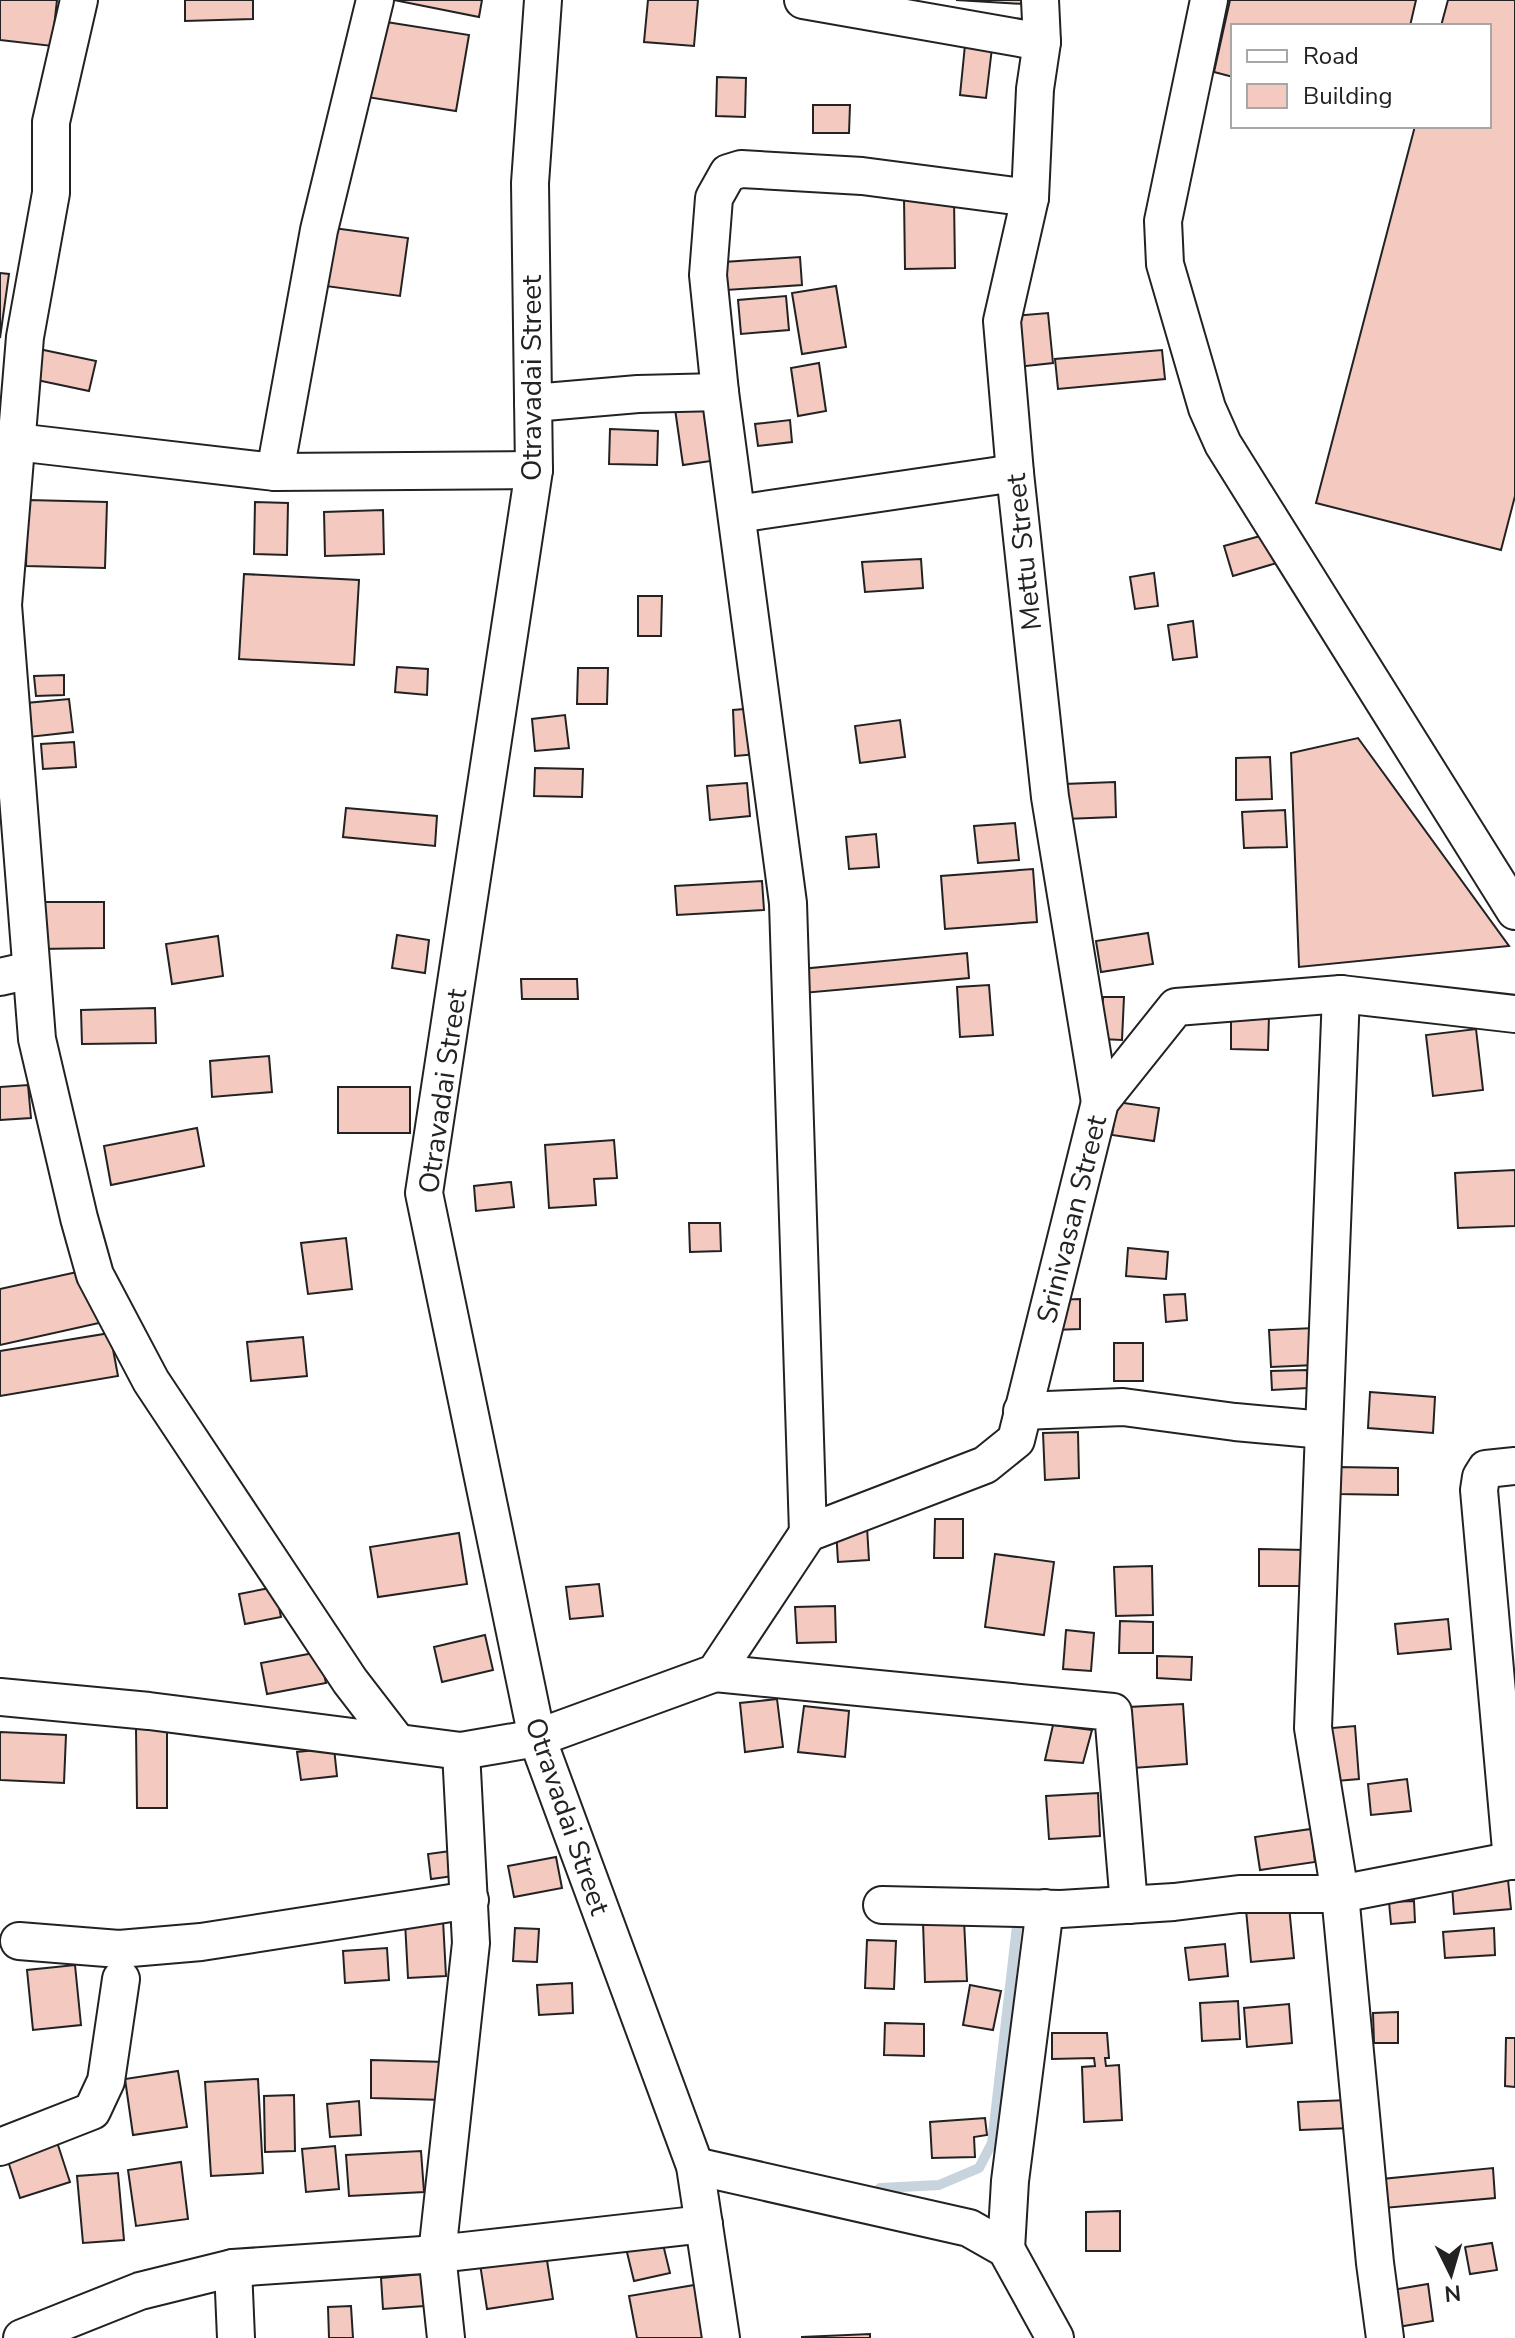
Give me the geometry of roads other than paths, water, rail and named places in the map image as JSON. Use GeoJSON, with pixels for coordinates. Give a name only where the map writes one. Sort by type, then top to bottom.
{"type":"FeatureCollection","features":[{"type":"Feature","properties":{"kind":"street"},"geometry":{"type":"LineString","coordinates":[[79,0],[51,122],[51,193],[25,337],[1,605],[16,973],[37,1039],[95,1275],[151,1381],[350,1681],[397,1742]]}},
{"type":"Feature","properties":{"kind":"street"},"geometry":{"type":"LineString","coordinates":[[275,472],[319,230],[375,0]]}},
{"type":"Feature","properties":{"kind":"street","name":"Otravadai Street"},"geometry":{"type":"LineString","coordinates":[[543,0],[530,183],[534,470],[424,1193],[537,1738],[695,2166],[721,2338]]}},
{"type":"Feature","properties":{"kind":"street"},"geometry":{"type":"LineString","coordinates":[[803,0],[1042,42]]}},
{"type":"Feature","properties":{"kind":"street","name":"Mettu Street"},"geometry":{"type":"LineString","coordinates":[[1040,0],[1042,42],[1035,89],[1030,198],[1002,321],[1050,797],[1100,1102]]}},
{"type":"Feature","properties":{"kind":"street"},"geometry":{"type":"LineString","coordinates":[[1209,0],[1163,221],[1165,264],[1207,408],[1223,444],[1515,911]]}},
{"type":"Feature","properties":{"kind":"street"},"geometry":{"type":"LineString","coordinates":[[715,1673],[808,1533],[788,903],[720,392],[708,275],[714,198],[728,173],[741,169],[862,176],[1030,198]]}},
{"type":"Feature","properties":{"kind":"street"},"geometry":{"type":"LineString","coordinates":[[533,403],[638,394],[720,392]]}},
{"type":"Feature","properties":{"kind":"street"},"geometry":{"type":"LineString","coordinates":[[16,442],[275,472],[534,470]]}},
{"type":"Feature","properties":{"kind":"street"},"geometry":{"type":"LineString","coordinates":[[737,514],[1015,473]]}},
{"type":"Feature","properties":{"kind":"street"},"geometry":{"type":"LineString","coordinates":[[1341,994],[1313,1728],[1340,1894],[1385,2338]]}},
{"type":"Feature","properties":{"kind":"street","name":"Srinivasan Street"},"geometry":{"type":"LineString","coordinates":[[808,1533],[985,1465],[1016,1440],[1100,1102],[1176,1007],[1341,994],[1515,1014]]}},
{"type":"Feature","properties":{"kind":"street"},"geometry":{"type":"LineString","coordinates":[[1022,1411],[1123,1407],[1324,1430]]}},
{"type":"Feature","properties":{"kind":"street"},"geometry":{"type":"LineString","coordinates":[[882,1905],[1045,1908],[1129,1905],[1239,1894],[1340,1894],[1513,1860],[1479,1490],[1486,1469],[1515,1466]]}},
{"type":"Feature","properties":{"kind":"street"},"geometry":{"type":"LineString","coordinates":[[0,1697],[149,1711],[461,1751],[537,1738],[715,1673],[1113,1712],[1129,1905]]}},
{"type":"Feature","properties":{"kind":"street"},"geometry":{"type":"LineString","coordinates":[[446,2338],[437,2254],[471,1943],[461,1751]]}},
{"type":"Feature","properties":{"kind":"street"},"geometry":{"type":"LineString","coordinates":[[19,1941],[119,1949],[201,1942],[470,1900]]}},
{"type":"Feature","properties":{"kind":"street"},"geometry":{"type":"LineString","coordinates":[[1006,2249],[1010,2181],[1045,1908]]}},
{"type":"Feature","properties":{"kind":"street"},"geometry":{"type":"LineString","coordinates":[[0,2147],[92,2111],[106,2081],[121,1979]]}},
{"type":"Feature","properties":{"kind":"street"},"geometry":{"type":"LineString","coordinates":[[695,2166],[969,2228],[1006,2249],[1055,2338]]}},
{"type":"Feature","properties":{"kind":"street"},"geometry":{"type":"LineString","coordinates":[[22,2338],[140,2291],[233,2268],[437,2254],[704,2224]]}},
{"type":"Feature","properties":{"kind":"street"},"geometry":{"type":"LineString","coordinates":[[233,2268],[236,2338]]}},
{"type":"Feature","properties":{"kind":"waterway"},"geometry":{"type":"LineString","coordinates":[[880,2188],[939,2185],[979,2168],[992,2143],[1017,1926]]}}]}
